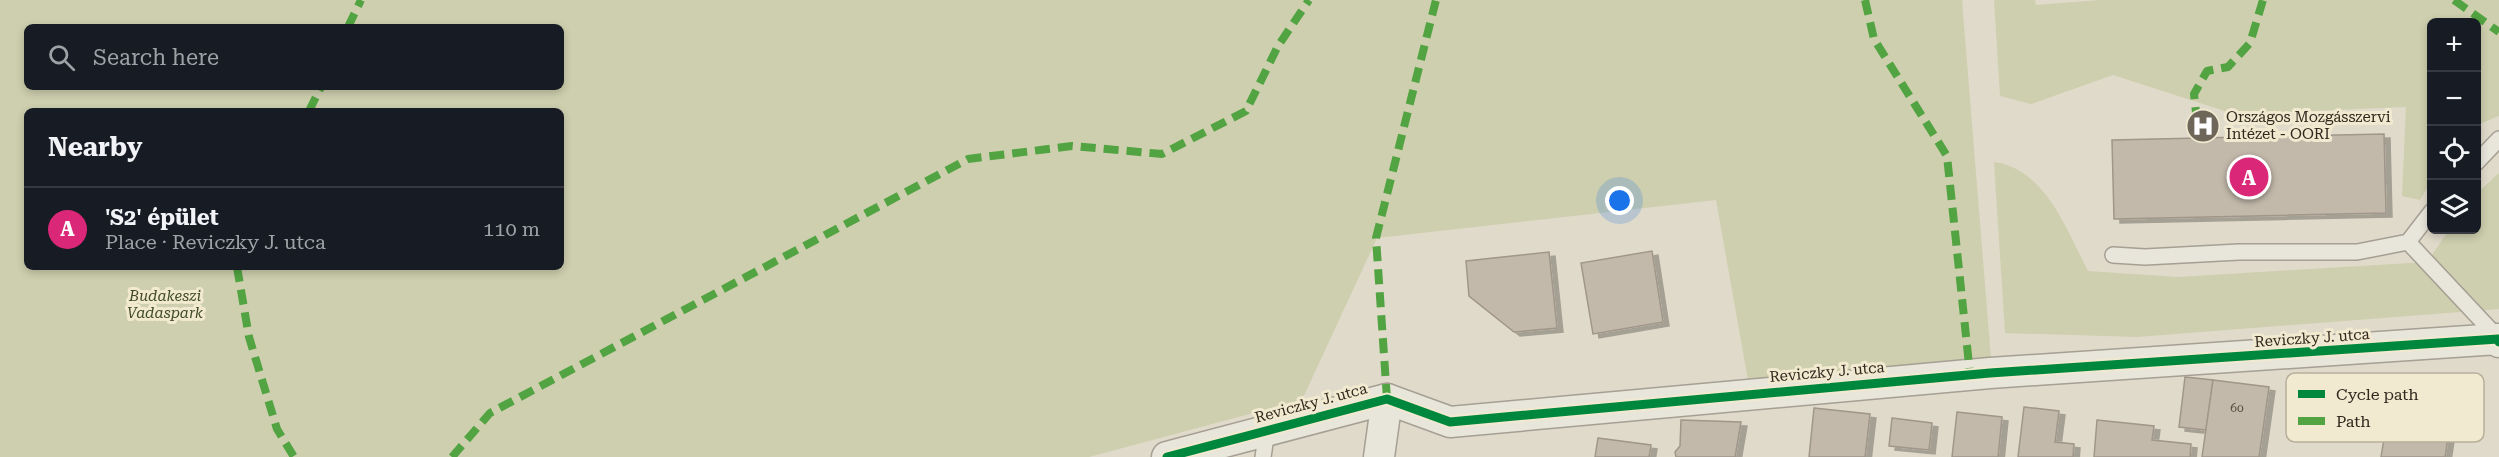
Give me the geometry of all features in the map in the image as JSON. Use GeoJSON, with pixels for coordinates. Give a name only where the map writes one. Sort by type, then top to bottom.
{"type":"FeatureCollection","features":[{"type":"Feature","properties":{"kind":"street","name":"Reviczky J. utca"},"geometry":{"type":"LineString","coordinates":[[1167,457],[1265,443],[1387,399],[1450,422],[1990,373],[2499,340]]}},
{"type":"Feature","properties":{"kind":"street"},"geometry":{"type":"LineString","coordinates":[[1379,457],[1387,399]]}},
{"type":"Feature","properties":{"kind":"lane"},"geometry":{"type":"LineString","coordinates":[[2481,158],[2499,139]]}},
{"type":"Feature","properties":{"kind":"lane"},"geometry":{"type":"LineString","coordinates":[[2113,255],[2145,257],[2239,252],[2357,252],[2408,242],[2427,217]]}},
{"type":"Feature","properties":{"kind":"lane"},"geometry":{"type":"LineString","coordinates":[[2408,242],[2499,340]]}},
{"type":"Feature","properties":{"kind":"green space","name":"Budakeszi Vadaspark"},"geometry":{"type":"Polygon","coordinates":[[[0,0],[1962,0],[1992,371],[1749,386],[1716,200],[1377,238],[1302,400],[1089,457],[0,457],[0,0]]]}},
{"type":"Feature","properties":{"kind":"green space"},"geometry":{"type":"Polygon","coordinates":[[[1994,0],[2035,0],[2036,5],[2100,0],[2499,0],[2499,116],[2481,123],[2481,18],[2427,18],[2427,189],[2420,200],[2402,196],[2406,107],[2234,114],[2113,75],[2031,104],[2000,96],[1994,0]]]}},
{"type":"Feature","properties":{"kind":"green space"},"geometry":{"type":"Polygon","coordinates":[[[1994,162],[2012,167],[2028,176],[2041,189],[2063,221],[2088,271],[2178,277],[2427,262],[2446,234],[2481,234],[2481,189],[2499,173],[2499,309],[2137,337],[2005,333],[1994,162]]]}},
{"type":"Feature","properties":{"kind":"building"},"geometry":{"type":"Polygon","coordinates":[[[2384,134],[2386,213],[2114,219],[2112,140],[2384,134]]]}},
{"type":"Feature","properties":{"kind":"building"},"geometry":{"type":"Polygon","coordinates":[[[1652,251],[1663,322],[1593,334],[1581,263],[1652,251]]]}},
{"type":"Feature","properties":{"kind":"building"},"geometry":{"type":"Polygon","coordinates":[[[1549,252],[1557,328],[1514,332],[1469,296],[1466,261],[1549,252]]]}},
{"type":"Feature","properties":{"kind":"building"},"geometry":{"type":"Polygon","coordinates":[[[2185,377],[2213,380],[2206,430],[2179,427],[2185,377]]]}},
{"type":"Feature","properties":{"kind":"building"},"geometry":{"type":"Polygon","coordinates":[[[2213,380],[2269,387],[2259,457],[2202,457],[2213,380]]]}},
{"type":"Feature","properties":{"kind":"building"},"geometry":{"type":"Polygon","coordinates":[[[2024,407],[2059,411],[2055,442],[2074,444],[2073,457],[2018,457],[2024,407]]]}},
{"type":"Feature","properties":{"kind":"building"},"geometry":{"type":"Polygon","coordinates":[[[1814,408],[1870,414],[1865,457],[1809,457],[1814,408]]]}},
{"type":"Feature","properties":{"kind":"building"},"geometry":{"type":"Polygon","coordinates":[[[1957,412],[2002,417],[1998,457],[1952,457],[1957,412]]]}},
{"type":"Feature","properties":{"kind":"building"},"geometry":{"type":"Polygon","coordinates":[[[1892,418],[1932,423],[1929,450],[1889,446],[1892,418]]]}},
{"type":"Feature","properties":{"kind":"building"},"geometry":{"type":"Polygon","coordinates":[[[1681,420],[1741,422],[1735,457],[1676,457],[1675,452],[1680,446],[1681,420]]]}},
{"type":"Feature","properties":{"kind":"building"},"geometry":{"type":"Polygon","coordinates":[[[2097,420],[2154,426],[2152,440],[2191,444],[2190,457],[2094,457],[2097,420]]]}},
{"type":"Feature","properties":{"kind":"building"},"geometry":{"type":"Polygon","coordinates":[[[1598,438],[1651,445],[1649,457],[1595,457],[1598,438]]]}},
{"type":"Feature","properties":{"kind":"building"},"geometry":{"type":"Polygon","coordinates":[[[2384,442],[2447,442],[2445,457],[2381,457],[2384,442]]]}},
{"type":"Feature","properties":{"kind":"marked path"},"geometry":{"type":"LineString","coordinates":[[349,24],[361,0]]}},
{"type":"Feature","properties":{"kind":"marked path"},"geometry":{"type":"LineString","coordinates":[[452,457],[490,413],[968,159],[1072,146],[1162,154],[1246,111],[1278,46],[1309,0]]}},
{"type":"Feature","properties":{"kind":"marked path"},"geometry":{"type":"LineString","coordinates":[[1387,399],[1376,238],[1436,0]]}},
{"type":"Feature","properties":{"kind":"marked path"},"geometry":{"type":"LineString","coordinates":[[1865,0],[1874,39],[1947,156],[1970,374]]}},
{"type":"Feature","properties":{"kind":"marked path"},"geometry":{"type":"LineString","coordinates":[[2197,122],[2194,94],[2207,71],[2228,67],[2250,43],[2263,0]]}},
{"type":"Feature","properties":{"kind":"marked path"},"geometry":{"type":"LineString","coordinates":[[2454,0],[2499,32]]}},
{"type":"Feature","properties":{"kind":"marked path"},"geometry":{"type":"LineString","coordinates":[[310,108],[320,90]]}},
{"type":"Feature","properties":{"kind":"marked path"},"geometry":{"type":"LineString","coordinates":[[238,270],[249,337],[277,429],[294,457]]}},
{"type":"Feature","properties":{"kind":"cycle path"},"geometry":{"type":"LineString","coordinates":[[1167,457],[1387,399],[1450,422],[1990,373],[2498,339],[2499,342]]}},
{"type":"Feature","properties":{"kind":"place","name":"Országos Mozgásszervi Intézet - OORI"},"geometry":{"type":"Point","coordinates":[2203,126]}},
{"type":"Feature","properties":{"kind":"place","name":"'S2' épület"},"geometry":{"type":"Point","coordinates":[2249,177]}}]}
